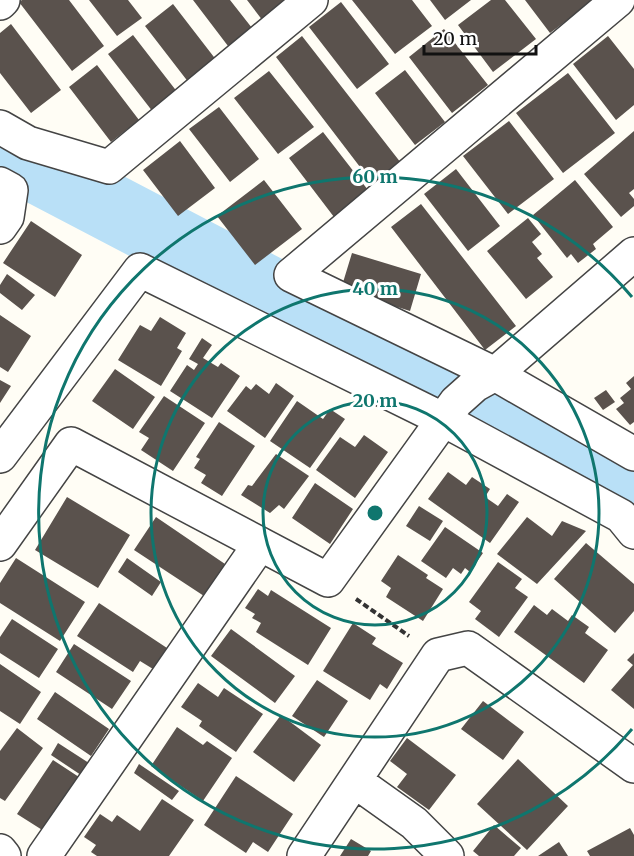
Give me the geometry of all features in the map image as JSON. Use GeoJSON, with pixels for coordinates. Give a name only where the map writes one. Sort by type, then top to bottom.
{"type":"FeatureCollection","features":[{"type":"Feature","properties":{"kind":"street"},"geometry":{"type":"LineString","coordinates":[[0,128],[28,143],[109,167],[311,0]]}},
{"type":"Feature","properties":{"kind":"street"},"geometry":{"type":"LineString","coordinates":[[618,0],[291,274],[467,395],[621,516],[634,532]]}},
{"type":"Feature","properties":{"kind":"street"},"geometry":{"type":"LineString","coordinates":[[0,184],[10,190],[7,217],[0,227]]}},
{"type":"Feature","properties":{"kind":"street"},"geometry":{"type":"LineString","coordinates":[[0,544],[71,444],[328,580],[467,395],[634,254]]}},
{"type":"Feature","properties":{"kind":"street"},"geometry":{"type":"LineString","coordinates":[[0,456],[140,270],[467,395],[634,454]]}},
{"type":"Feature","properties":{"kind":"street"},"geometry":{"type":"LineString","coordinates":[[44,856],[260,544]]}},
{"type":"Feature","properties":{"kind":"street"},"geometry":{"type":"LineString","coordinates":[[304,856],[438,655],[468,648],[634,766]]}},
{"type":"Feature","properties":{"kind":"street"},"geometry":{"type":"LineString","coordinates":[[355,781],[414,823],[447,856]]}},
{"type":"Feature","properties":{"kind":"street"},"geometry":{"type":"LineString","coordinates":[[0,851],[4,856]]}},
{"type":"Feature","properties":{"kind":"path"},"geometry":{"type":"LineString","coordinates":[[328,580],[438,655]]}},
{"type":"Feature","properties":{"kind":"building"},"geometry":{"type":"Polygon","coordinates":[[[22,0],[69,0],[104,46],[72,71],[19,2],[22,0]]]}},
{"type":"Feature","properties":{"kind":"building"},"geometry":{"type":"Polygon","coordinates":[[[89,0],[128,0],[142,18],[117,36],[89,0]]]}},
{"type":"Feature","properties":{"kind":"building"},"geometry":{"type":"Polygon","coordinates":[[[193,0],[230,0],[252,28],[228,46],[193,0]]]}},
{"type":"Feature","properties":{"kind":"building"},"geometry":{"type":"Polygon","coordinates":[[[247,0],[290,0],[263,21],[247,0]]]}},
{"type":"Feature","properties":{"kind":"building"},"geometry":{"type":"Polygon","coordinates":[[[352,0],[412,0],[432,26],[395,54],[352,0]]]}},
{"type":"Feature","properties":{"kind":"building"},"geometry":{"type":"Polygon","coordinates":[[[430,0],[471,0],[445,20],[430,0]]]}},
{"type":"Feature","properties":{"kind":"building"},"geometry":{"type":"Polygon","coordinates":[[[491,0],[505,0],[536,39],[493,72],[458,25],[491,0]]]}},
{"type":"Feature","properties":{"kind":"building"},"geometry":{"type":"Polygon","coordinates":[[[525,0],[594,0],[550,33],[525,0]]]}},
{"type":"Feature","properties":{"kind":"building"},"geometry":{"type":"Polygon","coordinates":[[[341,2],[389,64],[357,89],[309,27],[341,2]]]}},
{"type":"Feature","properties":{"kind":"building"},"geometry":{"type":"Polygon","coordinates":[[[173,4],[217,61],[189,83],[145,26],[173,4]]]}},
{"type":"Feature","properties":{"kind":"building"},"geometry":{"type":"Polygon","coordinates":[[[11,24],[61,90],[31,113],[0,73],[0,33],[11,24]]]}},
{"type":"Feature","properties":{"kind":"building"},"geometry":{"type":"Polygon","coordinates":[[[444,29],[488,85],[452,113],[409,57],[444,29]]]}},
{"type":"Feature","properties":{"kind":"building"},"geometry":{"type":"Polygon","coordinates":[[[133,35],[178,93],[153,112],[108,54],[133,35]]]}},
{"type":"Feature","properties":{"kind":"building"},"geometry":{"type":"Polygon","coordinates":[[[302,36],[401,163],[373,184],[276,57],[302,36]]]}},
{"type":"Feature","properties":{"kind":"building"},"geometry":{"type":"Polygon","coordinates":[[[608,36],[634,69],[634,105],[616,120],[573,64],[608,36]]]}},
{"type":"Feature","properties":{"kind":"building"},"geometry":{"type":"Polygon","coordinates":[[[97,65],[139,120],[111,142],[69,87],[97,65]]]}},
{"type":"Feature","properties":{"kind":"building"},"geometry":{"type":"Polygon","coordinates":[[[405,70],[445,122],[415,145],[375,93],[405,70]]]}},
{"type":"Feature","properties":{"kind":"building"},"geometry":{"type":"Polygon","coordinates":[[[269,71],[314,127],[278,154],[234,98],[269,71]]]}},
{"type":"Feature","properties":{"kind":"building"},"geometry":{"type":"Polygon","coordinates":[[[568,73],[615,133],[563,173],[516,113],[568,73]]]}},
{"type":"Feature","properties":{"kind":"building"},"geometry":{"type":"Polygon","coordinates":[[[219,107],[259,159],[230,182],[189,129],[219,107]]]}},
{"type":"Feature","properties":{"kind":"building"},"geometry":{"type":"Polygon","coordinates":[[[509,121],[554,179],[508,214],[463,156],[509,121]]]}},
{"type":"Feature","properties":{"kind":"building"},"geometry":{"type":"Polygon","coordinates":[[[634,131],[634,189],[629,193],[634,199],[634,206],[621,217],[584,174],[634,131]]]}},
{"type":"Feature","properties":{"kind":"building"},"geometry":{"type":"Polygon","coordinates":[[[323,132],[368,190],[334,217],[289,158],[323,132]]]}},
{"type":"Feature","properties":{"kind":"building"},"geometry":{"type":"Polygon","coordinates":[[[180,141],[215,188],[178,216],[143,170],[180,141]]]}},
{"type":"Feature","properties":{"kind":"building"},"geometry":{"type":"Polygon","coordinates":[[[456,169],[500,226],[468,251],[424,194],[456,169]]]}},
{"type":"Feature","properties":{"kind":"building"},"geometry":{"type":"Polygon","coordinates":[[[264,180],[302,229],[255,265],[217,216],[264,180]]]}},
{"type":"Feature","properties":{"kind":"building"},"geometry":{"type":"Polygon","coordinates":[[[575,180],[613,227],[593,244],[596,249],[578,263],[571,254],[567,258],[533,215],[575,180]]]}},
{"type":"Feature","properties":{"kind":"building"},"geometry":{"type":"Polygon","coordinates":[[[421,204],[516,326],[485,350],[391,227],[421,204]]]}},
{"type":"Feature","properties":{"kind":"building"},"geometry":{"type":"Polygon","coordinates":[[[528,218],[541,234],[532,242],[542,254],[537,258],[553,277],[526,299],[487,251],[528,218]]]}},
{"type":"Feature","properties":{"kind":"building"},"geometry":{"type":"Polygon","coordinates":[[[31,221],[82,255],[55,297],[3,263],[31,221]]]}},
{"type":"Feature","properties":{"kind":"building"},"geometry":{"type":"Polygon","coordinates":[[[352,253],[421,274],[410,311],[341,289],[352,253]]]}},
{"type":"Feature","properties":{"kind":"building"},"geometry":{"type":"Polygon","coordinates":[[[7,274],[35,295],[22,310],[0,293],[0,285],[7,274]]]}},
{"type":"Feature","properties":{"kind":"building"},"geometry":{"type":"Polygon","coordinates":[[[0,315],[31,336],[8,372],[0,367],[0,315]]]}},
{"type":"Feature","properties":{"kind":"building"},"geometry":{"type":"Polygon","coordinates":[[[160,317],[186,333],[177,348],[182,351],[161,386],[118,360],[140,325],[151,331],[160,317]]]}},
{"type":"Feature","properties":{"kind":"building"},"geometry":{"type":"Polygon","coordinates":[[[202,338],[212,345],[203,358],[218,367],[221,363],[240,376],[212,418],[170,391],[187,365],[194,370],[198,364],[189,359],[202,338]]]}},
{"type":"Feature","properties":{"kind":"building"},"geometry":{"type":"Polygon","coordinates":[[[115,369],[155,397],[133,429],[92,401],[115,369]]]}},
{"type":"Feature","properties":{"kind":"building"},"geometry":{"type":"Polygon","coordinates":[[[634,376],[634,422],[630,425],[616,409],[624,403],[620,398],[631,389],[626,383],[634,376]]]}},
{"type":"Feature","properties":{"kind":"building"},"geometry":{"type":"Polygon","coordinates":[[[0,380],[11,386],[0,403],[0,380]]]}},
{"type":"Feature","properties":{"kind":"building"},"geometry":{"type":"Polygon","coordinates":[[[276,383],[294,396],[265,438],[227,411],[246,386],[251,390],[256,384],[269,394],[276,383]]]}},
{"type":"Feature","properties":{"kind":"building"},"geometry":{"type":"Polygon","coordinates":[[[606,390],[615,402],[603,410],[594,398],[606,390]]]}},
{"type":"Feature","properties":{"kind":"building"},"geometry":{"type":"Polygon","coordinates":[[[164,396],[205,423],[173,471],[141,450],[149,438],[139,432],[164,396]]]}},
{"type":"Feature","properties":{"kind":"building"},"geometry":{"type":"Polygon","coordinates":[[[297,401],[323,419],[330,409],[345,419],[310,468],[270,441],[297,401]]]}},
{"type":"Feature","properties":{"kind":"building"},"geometry":{"type":"Polygon","coordinates":[[[219,422],[255,446],[222,496],[201,483],[206,475],[194,468],[200,459],[196,457],[219,422]]]}},
{"type":"Feature","properties":{"kind":"building"},"geometry":{"type":"Polygon","coordinates":[[[364,435],[388,452],[355,498],[316,470],[340,437],[355,447],[364,435]]]}},
{"type":"Feature","properties":{"kind":"building"},"geometry":{"type":"Polygon","coordinates":[[[276,454],[309,476],[284,509],[279,505],[270,513],[241,495],[248,485],[252,486],[276,454]]]}},
{"type":"Feature","properties":{"kind":"building"},"geometry":{"type":"Polygon","coordinates":[[[448,472],[466,485],[472,477],[490,489],[485,497],[498,506],[507,494],[519,502],[490,543],[428,499],[448,472]]]}},
{"type":"Feature","properties":{"kind":"building"},"geometry":{"type":"Polygon","coordinates":[[[315,483],[353,509],[330,544],[292,518],[315,483]]]}},
{"type":"Feature","properties":{"kind":"building"},"geometry":{"type":"Polygon","coordinates":[[[67,497],[130,535],[98,588],[35,550],[67,497]]]}},
{"type":"Feature","properties":{"kind":"building"},"geometry":{"type":"Polygon","coordinates":[[[419,506],[443,521],[430,541],[406,526],[419,506]]]}},
{"type":"Feature","properties":{"kind":"building"},"geometry":{"type":"Polygon","coordinates":[[[156,517],[225,564],[204,596],[134,550],[156,517]]]}},
{"type":"Feature","properties":{"kind":"building"},"geometry":{"type":"Polygon","coordinates":[[[527,517],[552,536],[562,521],[586,531],[537,584],[497,554],[527,517]]]}},
{"type":"Feature","properties":{"kind":"building"},"geometry":{"type":"Polygon","coordinates":[[[445,527],[483,553],[470,572],[465,568],[461,574],[453,568],[446,578],[421,561],[445,527]]]}},
{"type":"Feature","properties":{"kind":"building"},"geometry":{"type":"Polygon","coordinates":[[[586,543],[634,584],[634,611],[615,633],[554,579],[586,543]]]}},
{"type":"Feature","properties":{"kind":"building"},"geometry":{"type":"Polygon","coordinates":[[[398,555],[428,575],[426,578],[443,589],[423,621],[386,597],[391,588],[381,581],[398,555]]]}},
{"type":"Feature","properties":{"kind":"building"},"geometry":{"type":"Polygon","coordinates":[[[16,558],[85,602],[60,641],[0,603],[0,583],[16,558]]]}},
{"type":"Feature","properties":{"kind":"building"},"geometry":{"type":"Polygon","coordinates":[[[127,558],[161,582],[152,596],[118,572],[127,558]]]}},
{"type":"Feature","properties":{"kind":"building"},"geometry":{"type":"Polygon","coordinates":[[[498,562],[522,579],[515,588],[528,597],[499,637],[475,619],[481,611],[469,602],[498,562]]]}},
{"type":"Feature","properties":{"kind":"building"},"geometry":{"type":"Polygon","coordinates":[[[258,589],[268,596],[271,590],[331,628],[308,665],[256,632],[261,623],[252,618],[255,614],[245,608],[258,589]]]}},
{"type":"Feature","properties":{"kind":"building"},"geometry":{"type":"Polygon","coordinates":[[[99,603],[167,648],[153,669],[140,661],[133,672],[77,636],[99,603]]]}},
{"type":"Feature","properties":{"kind":"building"},"geometry":{"type":"Polygon","coordinates":[[[534,605],[547,615],[552,609],[568,621],[572,615],[589,627],[585,633],[608,650],[584,683],[514,632],[534,605]]]}},
{"type":"Feature","properties":{"kind":"building"},"geometry":{"type":"Polygon","coordinates":[[[12,619],[58,649],[39,678],[0,653],[0,637],[12,619]]]}},
{"type":"Feature","properties":{"kind":"building"},"geometry":{"type":"Polygon","coordinates":[[[353,623],[376,638],[372,644],[403,663],[387,689],[380,684],[370,700],[323,671],[353,623]]]}},
{"type":"Feature","properties":{"kind":"building"},"geometry":{"type":"Polygon","coordinates":[[[231,629],[295,676],[275,703],[211,656],[231,629]]]}},
{"type":"Feature","properties":{"kind":"building"},"geometry":{"type":"Polygon","coordinates":[[[74,644],[131,681],[112,709],[56,672],[74,644]]]}},
{"type":"Feature","properties":{"kind":"building"},"geometry":{"type":"Polygon","coordinates":[[[634,653],[634,709],[611,690],[633,665],[627,660],[634,653]]]}},
{"type":"Feature","properties":{"kind":"building"},"geometry":{"type":"Polygon","coordinates":[[[0,664],[41,692],[20,724],[0,711],[0,664]]]}},
{"type":"Feature","properties":{"kind":"building"},"geometry":{"type":"Polygon","coordinates":[[[317,680],[348,701],[324,737],[292,716],[317,680]]]}},
{"type":"Feature","properties":{"kind":"building"},"geometry":{"type":"Polygon","coordinates":[[[198,683],[218,697],[224,688],[263,714],[236,752],[199,726],[202,721],[181,707],[198,683]]]}},
{"type":"Feature","properties":{"kind":"building"},"geometry":{"type":"Polygon","coordinates":[[[55,692],[109,729],[91,756],[37,719],[55,692]]]}},
{"type":"Feature","properties":{"kind":"building"},"geometry":{"type":"Polygon","coordinates":[[[483,701],[524,732],[503,760],[461,729],[483,701]]]}},
{"type":"Feature","properties":{"kind":"building"},"geometry":{"type":"Polygon","coordinates":[[[281,715],[321,745],[294,782],[253,752],[281,715]]]}},
{"type":"Feature","properties":{"kind":"building"},"geometry":{"type":"Polygon","coordinates":[[[177,727],[203,745],[207,741],[232,758],[203,801],[151,766],[177,727]]]}},
{"type":"Feature","properties":{"kind":"building"},"geometry":{"type":"Polygon","coordinates":[[[17,728],[43,748],[5,801],[0,798],[0,751],[17,728]]]}},
{"type":"Feature","properties":{"kind":"building"},"geometry":{"type":"Polygon","coordinates":[[[407,738],[456,775],[429,810],[397,787],[407,774],[390,761],[407,738]]]}},
{"type":"Feature","properties":{"kind":"building"},"geometry":{"type":"Polygon","coordinates":[[[58,743],[92,765],[84,777],[51,755],[58,743]]]}},
{"type":"Feature","properties":{"kind":"building"},"geometry":{"type":"Polygon","coordinates":[[[518,759],[568,806],[527,850],[477,804],[518,759]]]}},
{"type":"Feature","properties":{"kind":"building"},"geometry":{"type":"Polygon","coordinates":[[[53,760],[82,779],[47,833],[17,814],[53,760]]]}},
{"type":"Feature","properties":{"kind":"building"},"geometry":{"type":"Polygon","coordinates":[[[139,764],[179,791],[172,800],[134,773],[139,764]]]}},
{"type":"Feature","properties":{"kind":"building"},"geometry":{"type":"Polygon","coordinates":[[[236,776],[293,814],[268,852],[253,842],[246,853],[204,825],[236,776]]]}},
{"type":"Feature","properties":{"kind":"building"},"geometry":{"type":"Polygon","coordinates":[[[162,799],[194,820],[169,856],[97,856],[91,852],[96,845],[84,837],[100,814],[112,822],[117,815],[140,831],[162,799]]]}},
{"type":"Feature","properties":{"kind":"building"},"geometry":{"type":"Polygon","coordinates":[[[494,825],[521,848],[514,856],[479,856],[473,851],[494,825]]]}},
{"type":"Feature","properties":{"kind":"building"},"geometry":{"type":"Polygon","coordinates":[[[630,828],[634,835],[634,856],[590,856],[587,851],[630,828]]]}},
{"type":"Feature","properties":{"kind":"building"},"geometry":{"type":"Polygon","coordinates":[[[351,839],[371,851],[368,856],[340,856],[351,839]]]}},
{"type":"Feature","properties":{"kind":"building"},"geometry":{"type":"Polygon","coordinates":[[[559,842],[568,856],[538,856],[559,842]]]}},
{"type":"Feature","properties":{"kind":"waterway"},"geometry":{"type":"LineString","coordinates":[[0,150],[634,481]]}}]}
